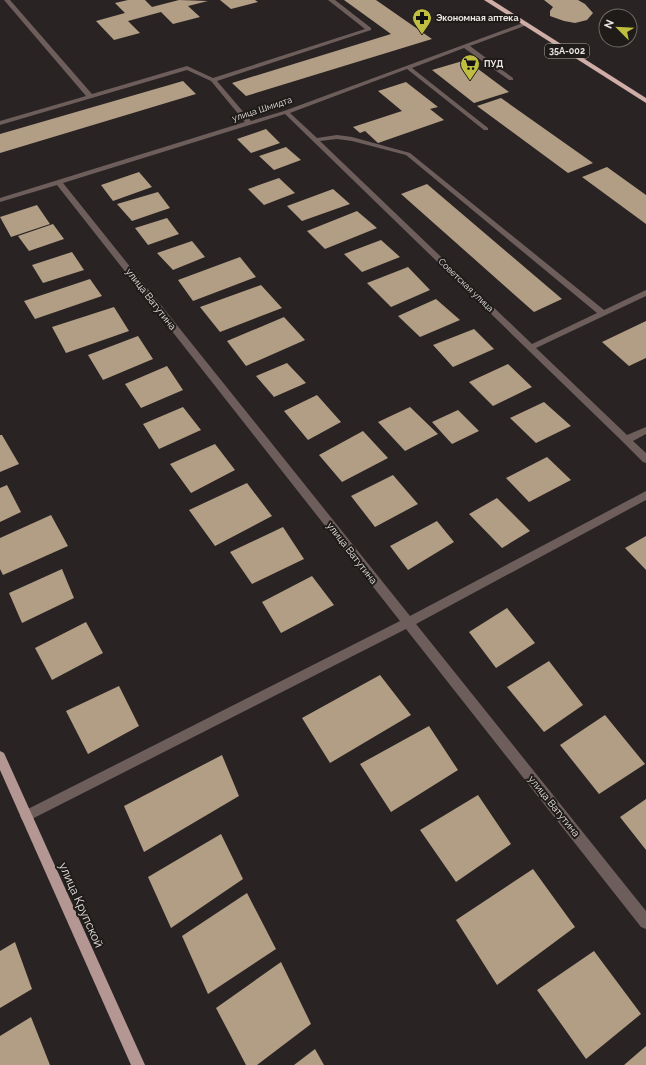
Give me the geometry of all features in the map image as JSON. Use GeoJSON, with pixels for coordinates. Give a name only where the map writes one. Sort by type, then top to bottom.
{"type":"FeatureCollection","features":[{"type":"Feature","properties":{"kind":"highway","name":"35А-002"},"geometry":{"type":"LineString","coordinates":[[487,0],[646,101]]}},
{"type":"Feature","properties":{"kind":"main road","name":"улица Крупской"},"geometry":{"type":"LineString","coordinates":[[0,756],[138,1065]]}},
{"type":"Feature","properties":{"kind":"street"},"geometry":{"type":"LineString","coordinates":[[7,0],[90,96]]}},
{"type":"Feature","properties":{"kind":"street"},"geometry":{"type":"LineString","coordinates":[[213,80],[369,29],[331,0]]}},
{"type":"Feature","properties":{"kind":"street","name":"улица Шмидта"},"geometry":{"type":"LineString","coordinates":[[0,200],[286,112],[526,24]]}},
{"type":"Feature","properties":{"kind":"street"},"geometry":{"type":"LineString","coordinates":[[466,46],[511,79]]}},
{"type":"Feature","properties":{"kind":"street"},"geometry":{"type":"LineString","coordinates":[[408,67],[486,129]]}},
{"type":"Feature","properties":{"kind":"street"},"geometry":{"type":"LineString","coordinates":[[0,123],[187,68],[213,80],[249,123]]}},
{"type":"Feature","properties":{"kind":"street","name":"Советская улица"},"geometry":{"type":"LineString","coordinates":[[286,112],[646,459]]}},
{"type":"Feature","properties":{"kind":"street"},"geometry":{"type":"LineString","coordinates":[[316,140],[337,137],[352,139],[408,154],[603,313]]}},
{"type":"Feature","properties":{"kind":"street","name":"улица Ватутина"},"geometry":{"type":"LineString","coordinates":[[59,183],[646,922]]}},
{"type":"Feature","properties":{"kind":"street"},"geometry":{"type":"LineString","coordinates":[[530,348],[646,293]]}},
{"type":"Feature","properties":{"kind":"street"},"geometry":{"type":"LineString","coordinates":[[626,440],[646,430]]}},
{"type":"Feature","properties":{"kind":"street"},"geometry":{"type":"LineString","coordinates":[[26,816],[408,623],[646,495]]}},
{"type":"Feature","properties":{"kind":"building"},"geometry":{"type":"Polygon","coordinates":[[[128,0],[145,0],[152,7],[179,0],[208,1],[188,6],[200,17],[173,24],[161,12],[128,21],[140,33],[114,40],[96,21],[125,13],[115,3],[128,0]]]}},
{"type":"Feature","properties":{"kind":"building"},"geometry":{"type":"Polygon","coordinates":[[[220,0],[255,0],[258,2],[231,9],[220,0]]]}},
{"type":"Feature","properties":{"kind":"building"},"geometry":{"type":"Polygon","coordinates":[[[344,0],[376,0],[432,39],[246,96],[232,83],[391,34],[344,0]]]}},
{"type":"Feature","properties":{"kind":"building"},"geometry":{"type":"Polygon","coordinates":[[[544,0],[578,0],[585,4],[593,13],[587,20],[575,23],[564,21],[550,16],[550,11],[553,7],[544,0]]]}},
{"type":"Feature","properties":{"kind":"building","name":"ПУД"},"geometry":{"type":"Polygon","coordinates":[[[466,60],[509,92],[474,103],[432,70],[466,60]]]}},
{"type":"Feature","properties":{"kind":"building"},"geometry":{"type":"Polygon","coordinates":[[[183,81],[196,94],[0,153],[0,134],[183,81]]]}},
{"type":"Feature","properties":{"kind":"building"},"geometry":{"type":"Polygon","coordinates":[[[406,82],[438,107],[430,109],[444,120],[378,143],[365,131],[360,133],[353,127],[402,111],[378,91],[406,82]]]}},
{"type":"Feature","properties":{"kind":"building"},"geometry":{"type":"Polygon","coordinates":[[[501,98],[593,163],[568,173],[477,106],[501,98]]]}},
{"type":"Feature","properties":{"kind":"building"},"geometry":{"type":"Polygon","coordinates":[[[266,129],[280,143],[251,153],[237,139],[266,129]]]}},
{"type":"Feature","properties":{"kind":"building"},"geometry":{"type":"Polygon","coordinates":[[[286,147],[301,160],[274,170],[259,156],[286,147]]]}},
{"type":"Feature","properties":{"kind":"building"},"geometry":{"type":"Polygon","coordinates":[[[607,167],[646,195],[646,224],[582,177],[607,167]]]}},
{"type":"Feature","properties":{"kind":"building"},"geometry":{"type":"Polygon","coordinates":[[[139,172],[152,187],[113,201],[101,185],[139,172]]]}},
{"type":"Feature","properties":{"kind":"building"},"geometry":{"type":"Polygon","coordinates":[[[279,178],[295,193],[264,205],[248,189],[279,178]]]}},
{"type":"Feature","properties":{"kind":"building"},"geometry":{"type":"Polygon","coordinates":[[[427,184],[562,299],[534,312],[401,194],[427,184]]]}},
{"type":"Feature","properties":{"kind":"building"},"geometry":{"type":"Polygon","coordinates":[[[333,189],[350,204],[302,221],[287,206],[333,189]]]}},
{"type":"Feature","properties":{"kind":"building"},"geometry":{"type":"Polygon","coordinates":[[[158,192],[170,208],[132,221],[117,204],[158,192]]]}},
{"type":"Feature","properties":{"kind":"building"},"geometry":{"type":"Polygon","coordinates":[[[37,205],[50,224],[11,237],[0,217],[37,205]]]}},
{"type":"Feature","properties":{"kind":"building"},"geometry":{"type":"Polygon","coordinates":[[[357,211],[377,228],[325,249],[307,231],[357,211]]]}},
{"type":"Feature","properties":{"kind":"building"},"geometry":{"type":"Polygon","coordinates":[[[167,218],[179,234],[148,245],[135,228],[167,218]]]}},
{"type":"Feature","properties":{"kind":"building"},"geometry":{"type":"Polygon","coordinates":[[[53,224],[64,239],[29,251],[18,236],[53,224]]]}},
{"type":"Feature","properties":{"kind":"building"},"geometry":{"type":"Polygon","coordinates":[[[381,240],[400,257],[362,272],[344,254],[381,240]]]}},
{"type":"Feature","properties":{"kind":"building"},"geometry":{"type":"Polygon","coordinates":[[[192,241],[205,257],[173,270],[157,253],[192,241]]]}},
{"type":"Feature","properties":{"kind":"building"},"geometry":{"type":"Polygon","coordinates":[[[72,252],[84,270],[43,283],[32,265],[72,252]]]}},
{"type":"Feature","properties":{"kind":"building"},"geometry":{"type":"Polygon","coordinates":[[[240,257],[256,277],[193,301],[178,280],[240,257]]]}},
{"type":"Feature","properties":{"kind":"building"},"geometry":{"type":"Polygon","coordinates":[[[408,267],[430,290],[391,307],[367,283],[408,267]]]}},
{"type":"Feature","properties":{"kind":"building"},"geometry":{"type":"Polygon","coordinates":[[[90,279],[102,296],[35,319],[24,301],[90,279]]]}},
{"type":"Feature","properties":{"kind":"building"},"geometry":{"type":"Polygon","coordinates":[[[261,285],[282,308],[220,332],[200,307],[261,285]]]}},
{"type":"Feature","properties":{"kind":"building"},"geometry":{"type":"Polygon","coordinates":[[[436,299],[460,320],[420,337],[398,316],[436,299]]]}},
{"type":"Feature","properties":{"kind":"building"},"geometry":{"type":"Polygon","coordinates":[[[114,307],[129,331],[66,353],[52,327],[114,307]]]}},
{"type":"Feature","properties":{"kind":"building"},"geometry":{"type":"Polygon","coordinates":[[[284,317],[305,340],[246,366],[227,341],[284,317]]]}},
{"type":"Feature","properties":{"kind":"building"},"geometry":{"type":"Polygon","coordinates":[[[646,321],[646,358],[629,366],[602,342],[646,321]]]}},
{"type":"Feature","properties":{"kind":"building"},"geometry":{"type":"Polygon","coordinates":[[[474,329],[494,349],[453,367],[433,345],[474,329]]]}},
{"type":"Feature","properties":{"kind":"building"},"geometry":{"type":"Polygon","coordinates":[[[138,336],[153,359],[103,380],[88,355],[138,336]]]}},
{"type":"Feature","properties":{"kind":"building"},"geometry":{"type":"Polygon","coordinates":[[[287,363],[306,383],[274,397],[256,376],[287,363]]]}},
{"type":"Feature","properties":{"kind":"building"},"geometry":{"type":"Polygon","coordinates":[[[508,364],[532,387],[493,406],[469,382],[508,364]]]}},
{"type":"Feature","properties":{"kind":"building"},"geometry":{"type":"Polygon","coordinates":[[[167,366],[183,390],[141,408],[125,384],[167,366]]]}},
{"type":"Feature","properties":{"kind":"building"},"geometry":{"type":"Polygon","coordinates":[[[317,395],[341,422],[308,440],[284,411],[317,395]]]}},
{"type":"Feature","properties":{"kind":"building"},"geometry":{"type":"Polygon","coordinates":[[[544,402],[571,426],[536,443],[510,418],[544,402]]]}},
{"type":"Feature","properties":{"kind":"building"},"geometry":{"type":"Polygon","coordinates":[[[183,407],[201,430],[159,449],[143,424],[183,407]]]}},
{"type":"Feature","properties":{"kind":"building"},"geometry":{"type":"Polygon","coordinates":[[[410,407],[438,434],[405,451],[378,422],[410,407]]]}},
{"type":"Feature","properties":{"kind":"building"},"geometry":{"type":"Polygon","coordinates":[[[458,410],[479,431],[452,444],[432,422],[458,410]]]}},
{"type":"Feature","properties":{"kind":"building"},"geometry":{"type":"Polygon","coordinates":[[[363,431],[388,458],[342,482],[319,455],[363,431]]]}},
{"type":"Feature","properties":{"kind":"building"},"geometry":{"type":"Polygon","coordinates":[[[0,435],[2,435],[19,464],[0,472],[0,435]]]}},
{"type":"Feature","properties":{"kind":"building"},"geometry":{"type":"Polygon","coordinates":[[[215,444],[235,470],[191,493],[170,464],[215,444]]]}},
{"type":"Feature","properties":{"kind":"building"},"geometry":{"type":"Polygon","coordinates":[[[547,457],[571,480],[529,502],[506,478],[547,457]]]}},
{"type":"Feature","properties":{"kind":"building"},"geometry":{"type":"Polygon","coordinates":[[[393,475],[418,504],[375,527],[351,496],[393,475]]]}},
{"type":"Feature","properties":{"kind":"building"},"geometry":{"type":"Polygon","coordinates":[[[247,483],[272,516],[215,546],[189,510],[247,483]]]}},
{"type":"Feature","properties":{"kind":"building"},"geometry":{"type":"Polygon","coordinates":[[[7,485],[21,512],[0,522],[0,488],[7,485]]]}},
{"type":"Feature","properties":{"kind":"building"},"geometry":{"type":"Polygon","coordinates":[[[497,498],[530,531],[502,548],[469,514],[497,498]]]}},
{"type":"Feature","properties":{"kind":"building"},"geometry":{"type":"Polygon","coordinates":[[[51,515],[68,546],[3,575],[0,569],[0,538],[51,515]]]}},
{"type":"Feature","properties":{"kind":"building"},"geometry":{"type":"Polygon","coordinates":[[[437,521],[454,542],[408,570],[390,546],[437,521]]]}},
{"type":"Feature","properties":{"kind":"building"},"geometry":{"type":"Polygon","coordinates":[[[283,527],[304,559],[252,584],[230,552],[283,527]]]}},
{"type":"Feature","properties":{"kind":"building"},"geometry":{"type":"Polygon","coordinates":[[[646,536],[646,570],[625,548],[646,536]]]}},
{"type":"Feature","properties":{"kind":"building"},"geometry":{"type":"Polygon","coordinates":[[[62,569],[74,598],[22,623],[9,593],[62,569]]]}},
{"type":"Feature","properties":{"kind":"building"},"geometry":{"type":"Polygon","coordinates":[[[312,576],[334,605],[281,633],[262,602],[312,576]]]}},
{"type":"Feature","properties":{"kind":"building"},"geometry":{"type":"Polygon","coordinates":[[[507,608],[535,643],[496,668],[469,632],[507,608]]]}},
{"type":"Feature","properties":{"kind":"building"},"geometry":{"type":"Polygon","coordinates":[[[86,622],[103,653],[52,680],[35,648],[86,622]]]}},
{"type":"Feature","properties":{"kind":"building"},"geometry":{"type":"Polygon","coordinates":[[[549,661],[583,705],[544,732],[507,687],[549,661]]]}},
{"type":"Feature","properties":{"kind":"building"},"geometry":{"type":"Polygon","coordinates":[[[380,675],[411,715],[330,763],[302,718],[380,675]]]}},
{"type":"Feature","properties":{"kind":"building"},"geometry":{"type":"Polygon","coordinates":[[[119,686],[139,726],[88,754],[66,711],[119,686]]]}},
{"type":"Feature","properties":{"kind":"building"},"geometry":{"type":"Polygon","coordinates":[[[605,715],[645,764],[599,794],[560,745],[605,715]]]}},
{"type":"Feature","properties":{"kind":"building"},"geometry":{"type":"Polygon","coordinates":[[[429,726],[458,770],[391,812],[360,764],[429,726]]]}},
{"type":"Feature","properties":{"kind":"building"},"geometry":{"type":"Polygon","coordinates":[[[222,755],[239,796],[144,852],[124,806],[222,755]]]}},
{"type":"Feature","properties":{"kind":"building"},"geometry":{"type":"Polygon","coordinates":[[[478,795],[511,844],[456,882],[420,830],[478,795]]]}},
{"type":"Feature","properties":{"kind":"building"},"geometry":{"type":"Polygon","coordinates":[[[646,799],[646,850],[620,817],[646,799]]]}},
{"type":"Feature","properties":{"kind":"building"},"geometry":{"type":"Polygon","coordinates":[[[221,834],[243,879],[171,928],[148,877],[221,834]]]}},
{"type":"Feature","properties":{"kind":"building"},"geometry":{"type":"Polygon","coordinates":[[[533,869],[575,927],[497,985],[456,920],[533,869]]]}},
{"type":"Feature","properties":{"kind":"building"},"geometry":{"type":"Polygon","coordinates":[[[247,893],[276,949],[208,994],[182,936],[247,893]]]}},
{"type":"Feature","properties":{"kind":"building"},"geometry":{"type":"Polygon","coordinates":[[[15,942],[32,989],[0,1008],[0,951],[15,942]]]}},
{"type":"Feature","properties":{"kind":"building"},"geometry":{"type":"Polygon","coordinates":[[[594,951],[641,1014],[586,1059],[537,990],[594,951]]]}},
{"type":"Feature","properties":{"kind":"building"},"geometry":{"type":"Polygon","coordinates":[[[281,962],[311,1024],[257,1065],[246,1065],[216,1008],[281,962]]]}},
{"type":"Feature","properties":{"kind":"building"},"geometry":{"type":"Polygon","coordinates":[[[31,1017],[50,1065],[0,1065],[0,1036],[31,1017]]]}},
{"type":"Feature","properties":{"kind":"building"},"geometry":{"type":"Polygon","coordinates":[[[646,1046],[646,1065],[624,1065],[646,1046]]]}},
{"type":"Feature","properties":{"kind":"building"},"geometry":{"type":"Polygon","coordinates":[[[315,1049],[324,1065],[294,1065],[315,1049]]]}},
{"type":"Feature","properties":{"kind":"place","name":"Экономная аптека"},"geometry":{"type":"Point","coordinates":[422,35]}},
{"type":"Feature","properties":{"kind":"place","name":"ПУД"},"geometry":{"type":"Point","coordinates":[470,81]}}]}
